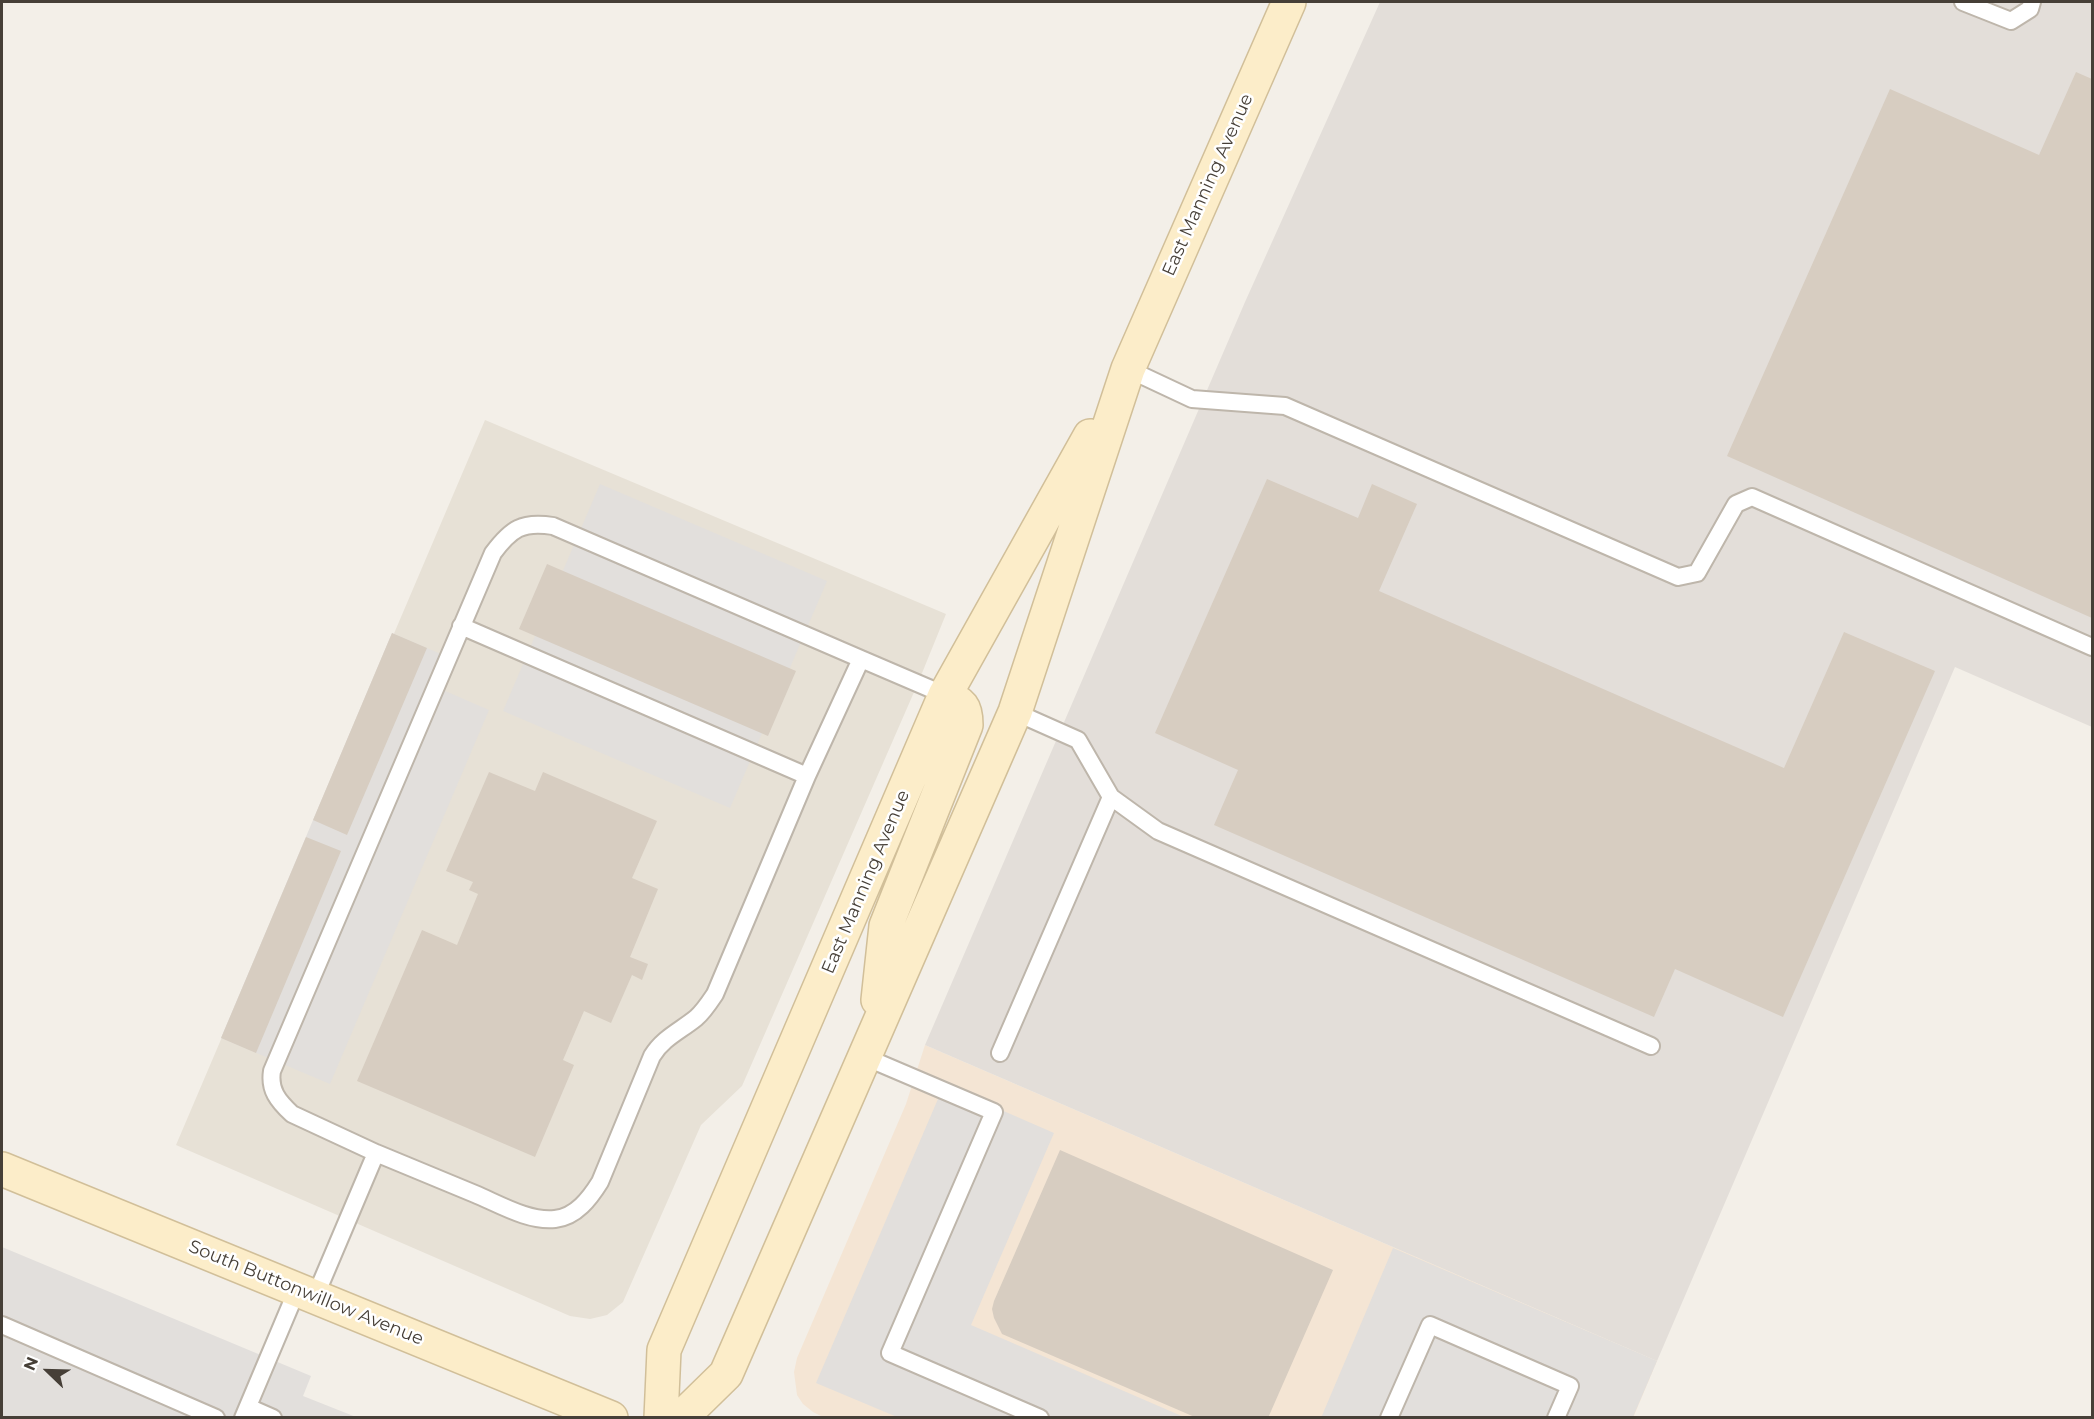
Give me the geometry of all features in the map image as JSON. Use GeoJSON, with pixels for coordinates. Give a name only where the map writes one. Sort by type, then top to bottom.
{"type":"FeatureCollection","features":[{"type":"Feature","properties":{"kind":"main road","name":"East Manning Avenue"},"geometry":{"type":"LineString","coordinates":[[681,1418],[726,1374],[1015,712],[1128,369],[1288,2]]}},
{"type":"Feature","properties":{"kind":"main road","name":"East Manning Avenue"},"geometry":{"type":"LineString","coordinates":[[661,1418],[664,1350],[945,695],[1128,369]]}},
{"type":"Feature","properties":{"kind":"main road"},"geometry":{"type":"LineString","coordinates":[[870,1046],[886,926],[966,725],[966,712],[960,703],[945,695]]}},
{"type":"Feature","properties":{"kind":"main road","name":"South Buttonwillow Avenue"},"geometry":{"type":"LineString","coordinates":[[2,1169],[611,1418]]}},
{"type":"Feature","properties":{"kind":"lane"},"geometry":{"type":"LineString","coordinates":[[1963,2],[2011,21],[2030,9],[2032,2]]}},
{"type":"Feature","properties":{"kind":"lane"},"geometry":{"type":"LineString","coordinates":[[1128,369],[1192,399],[1285,406],[1678,577],[1696,573],[1736,504],[1752,497],[2092,647]]}},
{"type":"Feature","properties":{"kind":"lane"},"geometry":{"type":"LineString","coordinates":[[861,659],[807,776],[715,994],[696,1018],[667,1037],[655,1051],[600,1182],[579,1208],[567,1216],[554,1219],[527,1215],[376,1153],[292,1114],[281,1104],[274,1094],[270,1081],[272,1071],[493,553],[505,537],[518,528],[534,523],[553,526],[945,695]]}},
{"type":"Feature","properties":{"kind":"lane"},"geometry":{"type":"LineString","coordinates":[[461,627],[807,776]]}},
{"type":"Feature","properties":{"kind":"lane"},"geometry":{"type":"LineString","coordinates":[[1015,712],[1078,740],[1111,797],[1158,831],[1651,1046]]}},
{"type":"Feature","properties":{"kind":"lane"},"geometry":{"type":"LineString","coordinates":[[1000,1053],[1111,797]]}},
{"type":"Feature","properties":{"kind":"lane"},"geometry":{"type":"LineString","coordinates":[[870,1046],[994,1112],[890,1353],[1040,1418]]}},
{"type":"Feature","properties":{"kind":"lane"},"geometry":{"type":"LineString","coordinates":[[273,1418],[245,1412],[376,1153]]}},
{"type":"Feature","properties":{"kind":"lane"},"geometry":{"type":"LineString","coordinates":[[2,1325],[216,1418]]}},
{"type":"Feature","properties":{"kind":"lane"},"geometry":{"type":"LineString","coordinates":[[1389,1418],[1430,1325],[1570,1386],[1556,1418]]}},
{"type":"Feature","properties":{"kind":"shaded area"},"geometry":{"type":"Polygon","coordinates":[[[1380,2],[2092,2],[2092,727],[1955,667],[1657,1361],[925,1045],[1245,302],[1380,2]]]}},
{"type":"Feature","properties":{"kind":"shaded area"},"geometry":{"type":"Polygon","coordinates":[[[485,420],[946,614],[742,1086],[701,1125],[623,1302],[607,1315],[590,1319],[570,1316],[176,1145],[485,420]]]}},
{"type":"Feature","properties":{"kind":"shaded area"},"geometry":{"type":"Polygon","coordinates":[[[600,484],[827,581],[730,808],[503,711],[600,484]]]}},
{"type":"Feature","properties":{"kind":"shaded area"},"geometry":{"type":"Polygon","coordinates":[[[392,633],[448,657],[436,687],[489,710],[330,1084],[221,1038],[392,633]]]}},
{"type":"Feature","properties":{"kind":"shaded area"},"geometry":{"type":"Polygon","coordinates":[[[925,1045],[1657,1361],[1633,1418],[825,1418],[813,1412],[797,1395],[794,1372],[797,1358],[906,1104],[925,1045]]]}},
{"type":"Feature","properties":{"kind":"shaded area"},"geometry":{"type":"Polygon","coordinates":[[[944,1085],[1054,1133],[971,1325],[1184,1417],[897,1417],[816,1383],[944,1085]]]}},
{"type":"Feature","properties":{"kind":"shaded area"},"geometry":{"type":"Polygon","coordinates":[[[2,1247],[311,1376],[303,1396],[356,1417],[2,1417],[2,1247]]]}},
{"type":"Feature","properties":{"kind":"shaded area"},"geometry":{"type":"Polygon","coordinates":[[[1393,1248],[1657,1361],[1633,1417],[1321,1418],[1393,1248]]]}},
{"type":"Feature","properties":{"kind":"building"},"geometry":{"type":"Polygon","coordinates":[[[2076,72],[2092,79],[2092,618],[1727,456],[1890,89],[2039,155],[2076,72]]]}},
{"type":"Feature","properties":{"kind":"building"},"geometry":{"type":"Polygon","coordinates":[[[1267,479],[1358,518],[1372,484],[1417,504],[1379,591],[1784,768],[1844,632],[1935,671],[1783,1017],[1675,969],[1654,1017],[1214,825],[1238,770],[1155,733],[1267,479]]]}},
{"type":"Feature","properties":{"kind":"building"},"geometry":{"type":"Polygon","coordinates":[[[547,564],[796,671],[768,736],[519,629],[547,564]]]}},
{"type":"Feature","properties":{"kind":"building"},"geometry":{"type":"Polygon","coordinates":[[[392,633],[427,648],[347,835],[313,820],[392,633]]]}},
{"type":"Feature","properties":{"kind":"building"},"geometry":{"type":"Polygon","coordinates":[[[489,772],[535,791],[543,772],[657,821],[632,878],[658,889],[630,957],[648,964],[642,980],[632,975],[611,1023],[584,1011],[563,1060],[574,1065],[535,1157],[357,1081],[422,930],[457,945],[478,894],[469,890],[473,882],[446,871],[489,772]]]}},
{"type":"Feature","properties":{"kind":"building"},"geometry":{"type":"Polygon","coordinates":[[[306,837],[341,851],[256,1053],[221,1038],[306,837]]]}},
{"type":"Feature","properties":{"kind":"building"},"geometry":{"type":"Polygon","coordinates":[[[1060,1150],[1333,1270],[1268,1418],[1197,1418],[1002,1334],[994,1318],[992,1309],[994,1301],[1060,1150]]]}}]}
